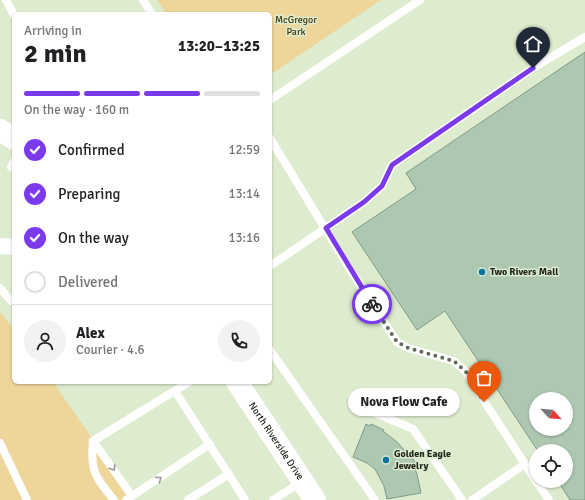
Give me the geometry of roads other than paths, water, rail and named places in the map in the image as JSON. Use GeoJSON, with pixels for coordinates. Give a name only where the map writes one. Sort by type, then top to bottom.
{"type":"FeatureCollection","features":[{"type":"Feature","properties":{"kind":"highway"},"geometry":{"type":"LineString","coordinates":[[0,130],[12,138]]}},
{"type":"Feature","properties":{"kind":"highway","name":"North Riverside Drive"},"geometry":{"type":"LineString","coordinates":[[238,384],[315,500]]}},
{"type":"Feature","properties":{"kind":"street"},"geometry":{"type":"LineString","coordinates":[[0,246],[12,247]]}},
{"type":"Feature","properties":{"kind":"lane"},"geometry":{"type":"LineString","coordinates":[[6,0],[12,12]]}},
{"type":"Feature","properties":{"kind":"lane"},"geometry":{"type":"LineString","coordinates":[[143,0],[151,12]]}},
{"type":"Feature","properties":{"kind":"lane"},"geometry":{"type":"LineString","coordinates":[[272,99],[420,0]]}},
{"type":"Feature","properties":{"kind":"lane"},"geometry":{"type":"LineString","coordinates":[[272,265],[364,202],[382,186],[392,165],[533,68],[585,36]]}},
{"type":"Feature","properties":{"kind":"lane"},"geometry":{"type":"LineString","coordinates":[[272,141],[353,274],[397,342],[408,348],[454,361],[466,372],[529,470]]}},
{"type":"Feature","properties":{"kind":"lane"},"geometry":{"type":"LineString","coordinates":[[0,288],[11,301]]}},
{"type":"Feature","properties":{"kind":"lane"},"geometry":{"type":"LineString","coordinates":[[272,353],[375,500]]}},
{"type":"Feature","properties":{"kind":"lane"},"geometry":{"type":"LineString","coordinates":[[93,440],[186,384]]}},
{"type":"Feature","properties":{"kind":"lane"},"geometry":{"type":"LineString","coordinates":[[175,391],[245,500]]}},
{"type":"Feature","properties":{"kind":"lane"},"geometry":{"type":"LineString","coordinates":[[360,407],[413,430],[462,500]]}},
{"type":"Feature","properties":{"kind":"lane"},"geometry":{"type":"LineString","coordinates":[[93,440],[129,498],[210,444]]}},
{"type":"Feature","properties":{"kind":"lane"},"geometry":{"type":"LineString","coordinates":[[93,440],[91,458],[94,472],[99,482],[114,500]]}},
{"type":"Feature","properties":{"kind":"lane"},"geometry":{"type":"LineString","coordinates":[[0,443],[27,500]]}},
{"type":"Feature","properties":{"kind":"lane"},"geometry":{"type":"LineString","coordinates":[[472,500],[525,464]]}},
{"type":"Feature","properties":{"kind":"lane"},"geometry":{"type":"LineString","coordinates":[[188,500],[229,474]]}},
{"type":"Feature","properties":{"kind":"lane"},"geometry":{"type":"LineString","coordinates":[[273,500],[302,481]]}},
{"type":"Feature","properties":{"kind":"lane"},"geometry":{"type":"LineString","coordinates":[[541,488],[549,500]]}},
{"type":"Feature","properties":{"kind":"place","name":"Two Rivers Mall"},"geometry":{"type":"Point","coordinates":[482,272]}},
{"type":"Feature","properties":{"kind":"place","name":"Nova Flow Cafe"},"geometry":{"type":"Point","coordinates":[484,402]}},
{"type":"Feature","properties":{"kind":"place","name":"Golden Eagle Jewelry"},"geometry":{"type":"Point","coordinates":[386,460]}},
{"type":"Feature","properties":{"kind":"park label","name":"McGregor Park"},"geometry":{"type":"Point","coordinates":[296,26]}}]}
